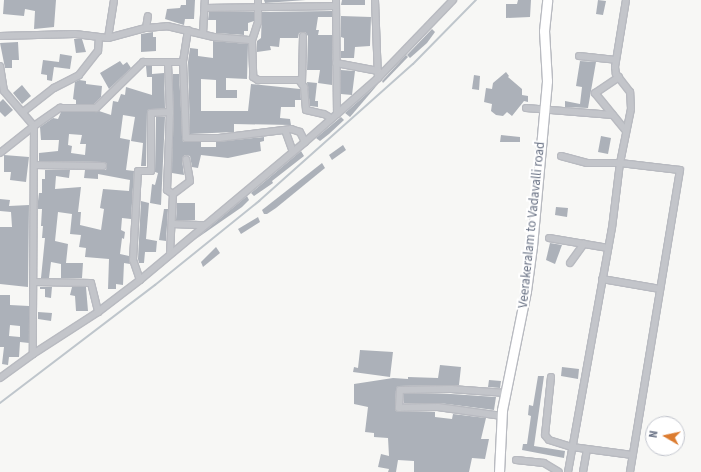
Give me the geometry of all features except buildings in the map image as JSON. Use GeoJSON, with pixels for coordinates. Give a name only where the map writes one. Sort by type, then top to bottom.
{"type":"FeatureCollection","features":[{"type":"Feature","properties":{"kind":"street"},"geometry":{"type":"LineString","coordinates":[[108,38],[114,0]]}},
{"type":"Feature","properties":{"kind":"street"},"geometry":{"type":"LineString","coordinates":[[203,34],[205,0]]}},
{"type":"Feature","properties":{"kind":"street"},"geometry":{"type":"LineString","coordinates":[[258,0],[258,22],[252,40],[254,77],[258,80],[293,80],[302,83]]}},
{"type":"Feature","properties":{"kind":"street"},"geometry":{"type":"LineString","coordinates":[[293,0],[293,8]]}},
{"type":"Feature","properties":{"kind":"street"},"geometry":{"type":"LineString","coordinates":[[376,0],[378,78]]}},
{"type":"Feature","properties":{"kind":"street"},"geometry":{"type":"LineString","coordinates":[[0,378],[33,354],[98,312],[140,280],[305,142],[378,78],[453,0]]}},
{"type":"Feature","properties":{"kind":"street","name":"Veerakeralam to Vadavalli road"},"geometry":{"type":"LineString","coordinates":[[499,472],[502,416],[526,291],[547,81],[544,31],[547,0]]}},
{"type":"Feature","properties":{"kind":"street"},"geometry":{"type":"LineString","coordinates":[[568,472],[608,248],[617,194],[620,163],[631,109],[630,92],[614,67],[626,0]]}},
{"type":"Feature","properties":{"kind":"street"},"geometry":{"type":"LineString","coordinates":[[205,8],[293,8],[336,3],[337,114]]}},
{"type":"Feature","properties":{"kind":"street"},"geometry":{"type":"LineString","coordinates":[[146,28],[148,16]]}},
{"type":"Feature","properties":{"kind":"street"},"geometry":{"type":"LineString","coordinates":[[0,36],[75,34],[108,38],[146,28],[167,26],[203,34],[252,40]]}},
{"type":"Feature","properties":{"kind":"street"},"geometry":{"type":"LineString","coordinates":[[188,30],[183,62],[186,138],[219,138],[285,130],[300,132],[305,142]]}},
{"type":"Feature","properties":{"kind":"street"},"geometry":{"type":"LineString","coordinates":[[304,36],[302,83],[306,110],[324,114],[331,118]]}},
{"type":"Feature","properties":{"kind":"street"},"geometry":{"type":"LineString","coordinates":[[23,112],[54,88],[79,75],[98,51],[100,38]]}},
{"type":"Feature","properties":{"kind":"street"},"geometry":{"type":"LineString","coordinates":[[579,56],[616,60]]}},
{"type":"Feature","properties":{"kind":"street"},"geometry":{"type":"LineString","coordinates":[[0,154],[34,126],[60,108],[96,108],[143,62],[147,60],[168,64],[183,62]]}},
{"type":"Feature","properties":{"kind":"street"},"geometry":{"type":"LineString","coordinates":[[336,63],[378,71]]}},
{"type":"Feature","properties":{"kind":"street"},"geometry":{"type":"LineString","coordinates":[[168,64],[170,112],[167,190],[173,194]]}},
{"type":"Feature","properties":{"kind":"street"},"geometry":{"type":"LineString","coordinates":[[0,66],[4,91],[34,126],[33,354]]}},
{"type":"Feature","properties":{"kind":"street"},"geometry":{"type":"LineString","coordinates":[[619,77],[595,93],[626,131]]}},
{"type":"Feature","properties":{"kind":"street"},"geometry":{"type":"LineString","coordinates":[[526,108],[613,115]]}},
{"type":"Feature","properties":{"kind":"street"},"geometry":{"type":"LineString","coordinates":[[140,280],[133,260],[138,171],[151,171],[151,113],[170,112]]}},
{"type":"Feature","properties":{"kind":"street"},"geometry":{"type":"LineString","coordinates":[[285,130],[293,152]]}},
{"type":"Feature","properties":{"kind":"street"},"geometry":{"type":"LineString","coordinates":[[561,156],[587,163],[620,163],[680,170],[630,472]]}},
{"type":"Feature","properties":{"kind":"street"},"geometry":{"type":"LineString","coordinates":[[173,194],[190,181],[186,159]]}},
{"type":"Feature","properties":{"kind":"street"},"geometry":{"type":"LineString","coordinates":[[34,165],[103,166]]}},
{"type":"Feature","properties":{"kind":"street"},"geometry":{"type":"LineString","coordinates":[[170,254],[173,194]]}},
{"type":"Feature","properties":{"kind":"street"},"geometry":{"type":"LineString","coordinates":[[172,224],[205,225]]}},
{"type":"Feature","properties":{"kind":"street"},"geometry":{"type":"LineString","coordinates":[[549,238],[608,248]]}},
{"type":"Feature","properties":{"kind":"street"},"geometry":{"type":"LineString","coordinates":[[570,263],[584,244]]}},
{"type":"Feature","properties":{"kind":"street"},"geometry":{"type":"LineString","coordinates":[[602,279],[660,289]]}},
{"type":"Feature","properties":{"kind":"street"},"geometry":{"type":"LineString","coordinates":[[34,282],[91,283],[98,312]]}},
{"type":"Feature","properties":{"kind":"street"},"geometry":{"type":"LineString","coordinates":[[550,377],[544,435],[549,440],[572,448],[632,455]]}},
{"type":"Feature","properties":{"kind":"street"},"geometry":{"type":"LineString","coordinates":[[502,416],[438,407],[400,408],[400,390],[451,388],[506,392]]}},
{"type":"Feature","properties":{"kind":"street"},"geometry":{"type":"LineString","coordinates":[[583,472],[587,449]]}},
{"type":"Feature","properties":{"kind":"street"},"geometry":{"type":"LineString","coordinates":[[516,460],[544,463],[559,472]]}},
{"type":"Feature","properties":{"kind":"waterway"},"geometry":{"type":"LineString","coordinates":[[0,403],[155,285],[259,201],[413,64],[476,0]]}}]}
